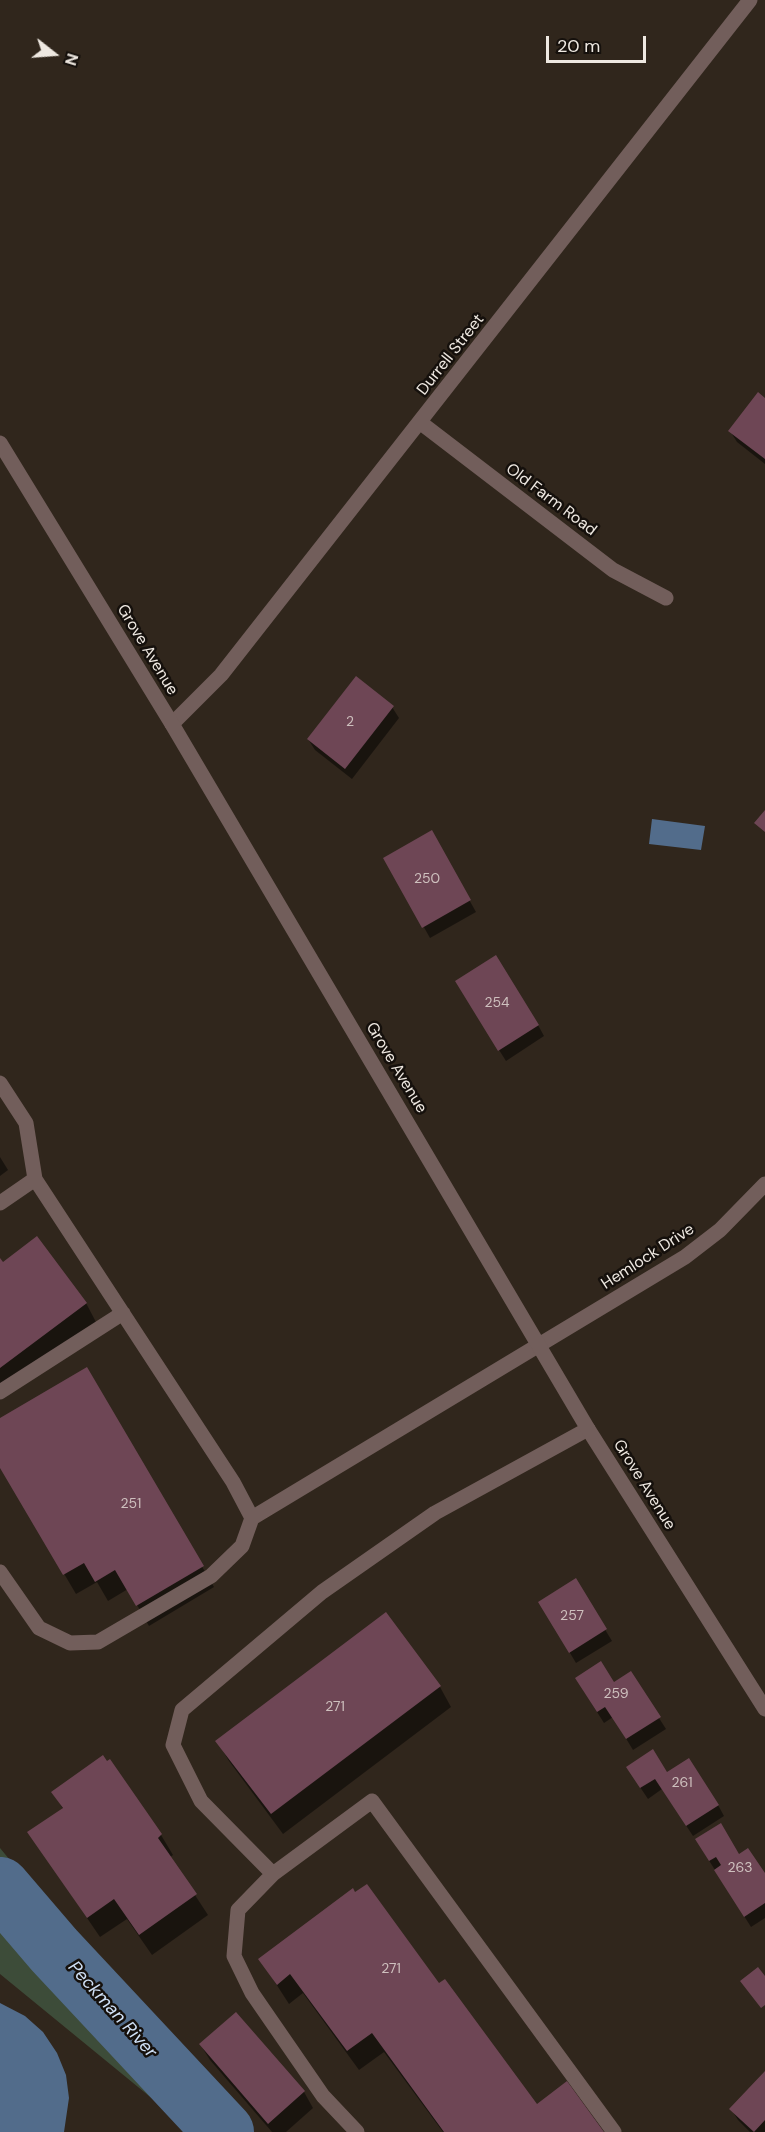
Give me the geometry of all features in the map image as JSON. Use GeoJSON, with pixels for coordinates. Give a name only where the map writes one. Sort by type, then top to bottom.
{"type":"FeatureCollection","features":[{"type":"Feature","properties":{"kind":"street","name":"Durrell Street"},"geometry":{"type":"LineString","coordinates":[[172,724],[221,675],[421,423],[750,0]]}},
{"type":"Feature","properties":{"kind":"street","name":"Old Farm Road"},"geometry":{"type":"LineString","coordinates":[[421,423],[613,570],[666,598]]}},
{"type":"Feature","properties":{"kind":"street","name":"Grove Avenue"},"geometry":{"type":"LineString","coordinates":[[0,443],[172,724],[588,1429],[765,1709]]}},
{"type":"Feature","properties":{"kind":"street"},"geometry":{"type":"LineString","coordinates":[[0,1083],[26,1123],[35,1179],[233,1482],[252,1518],[242,1546],[211,1576],[98,1642],[70,1643],[39,1628],[0,1572]]}},
{"type":"Feature","properties":{"kind":"street"},"geometry":{"type":"LineString","coordinates":[[0,1203],[35,1179]]}},
{"type":"Feature","properties":{"kind":"street","name":"Hemlock Drive"},"geometry":{"type":"LineString","coordinates":[[252,1518],[685,1257],[720,1230],[765,1184]]}},
{"type":"Feature","properties":{"kind":"street"},"geometry":{"type":"LineString","coordinates":[[0,1392],[123,1313]]}},
{"type":"Feature","properties":{"kind":"street"},"geometry":{"type":"LineString","coordinates":[[273,1874],[201,1801],[173,1745],[182,1710],[322,1592],[435,1513],[588,1429]]}},
{"type":"Feature","properties":{"kind":"street"},"geometry":{"type":"LineString","coordinates":[[357,2132],[323,2096],[252,1993],[234,1956],[238,1910],[273,1874],[372,1801],[614,2132]]}},
{"type":"Feature","properties":{"kind":"green space"},"geometry":{"type":"Polygon","coordinates":[[[0,1848],[67,1929],[253,2132],[193,2132],[0,1974],[0,1848]]]}},
{"type":"Feature","properties":{"kind":"water"},"geometry":{"type":"Polygon","coordinates":[[[652,819],[705,826],[701,850],[649,844],[652,819]]]}},
{"type":"Feature","properties":{"kind":"water"},"geometry":{"type":"Polygon","coordinates":[[[0,2003],[25,2016],[43,2032],[57,2053],[66,2075],[69,2098],[64,2132],[0,2132],[0,2003]]]}},
{"type":"Feature","properties":{"kind":"building"},"geometry":{"type":"Polygon","coordinates":[[[758,392],[765,398],[765,459],[728,431],[758,392]]]}},
{"type":"Feature","properties":{"kind":"building"},"geometry":{"type":"Polygon","coordinates":[[[356,676],[394,706],[345,769],[307,739],[356,676]]]}},
{"type":"Feature","properties":{"kind":"building"},"geometry":{"type":"Polygon","coordinates":[[[765,810],[765,832],[754,823],[765,810]]]}},
{"type":"Feature","properties":{"kind":"building"},"geometry":{"type":"Polygon","coordinates":[[[432,830],[471,900],[422,928],[383,858],[432,830]]]}},
{"type":"Feature","properties":{"kind":"building"},"geometry":{"type":"Polygon","coordinates":[[[496,955],[539,1025],[498,1051],[455,981],[496,955]]]}},
{"type":"Feature","properties":{"kind":"building"},"geometry":{"type":"Polygon","coordinates":[[[37,1236],[87,1303],[0,1368],[0,1258],[3,1262],[37,1236]]]}},
{"type":"Feature","properties":{"kind":"building"},"geometry":{"type":"Polygon","coordinates":[[[87,1367],[204,1566],[136,1606],[115,1570],[95,1582],[84,1563],[63,1575],[0,1468],[0,1418],[87,1367]]]}},
{"type":"Feature","properties":{"kind":"building"},"geometry":{"type":"Polygon","coordinates":[[[576,1578],[607,1629],[569,1653],[538,1602],[576,1578]]]}},
{"type":"Feature","properties":{"kind":"building"},"geometry":{"type":"Polygon","coordinates":[[[386,1612],[441,1686],[271,1814],[215,1741],[386,1612]]]}},
{"type":"Feature","properties":{"kind":"building"},"geometry":{"type":"Polygon","coordinates":[[[601,1661],[614,1682],[631,1671],[661,1717],[626,1739],[605,1707],[597,1712],[575,1678],[601,1661]]]}},
{"type":"Feature","properties":{"kind":"building"},"geometry":{"type":"Polygon","coordinates":[[[653,1749],[667,1772],[689,1758],[719,1805],[686,1826],[655,1779],[640,1788],[626,1767],[653,1749]]]}},
{"type":"Feature","properties":{"kind":"building"},"geometry":{"type":"Polygon","coordinates":[[[103,1755],[107,1761],[110,1759],[162,1834],[158,1838],[197,1894],[139,1935],[114,1899],[87,1918],[27,1832],[63,1808],[51,1792],[103,1755]]]}},
{"type":"Feature","properties":{"kind":"building"},"geometry":{"type":"Polygon","coordinates":[[[721,1823],[739,1854],[748,1848],[765,1873],[765,1903],[744,1917],[714,1870],[721,1865],[716,1857],[709,1861],[695,1839],[721,1823]]]}},
{"type":"Feature","properties":{"kind":"building"},"geometry":{"type":"Polygon","coordinates":[[[367,1884],[439,1983],[445,1979],[537,2104],[567,2081],[604,2132],[444,2132],[372,2033],[347,2051],[290,1974],[277,1985],[258,1959],[353,1888],[355,1892],[367,1884]]]}},
{"type":"Feature","properties":{"kind":"building"},"geometry":{"type":"Polygon","coordinates":[[[758,1967],[765,1976],[765,2005],[761,2008],[740,1981],[758,1967]]]}},
{"type":"Feature","properties":{"kind":"building"},"geometry":{"type":"Polygon","coordinates":[[[236,2012],[305,2091],[268,2124],[199,2044],[236,2012]]]}},
{"type":"Feature","properties":{"kind":"building"},"geometry":{"type":"Polygon","coordinates":[[[765,2071],[765,2120],[754,2132],[729,2109],[765,2071]]]}},
{"type":"Feature","properties":{"kind":"waterway","name":"Peckman River"},"geometry":{"type":"LineString","coordinates":[[0,1887],[54,1950],[224,2132]]}}]}
